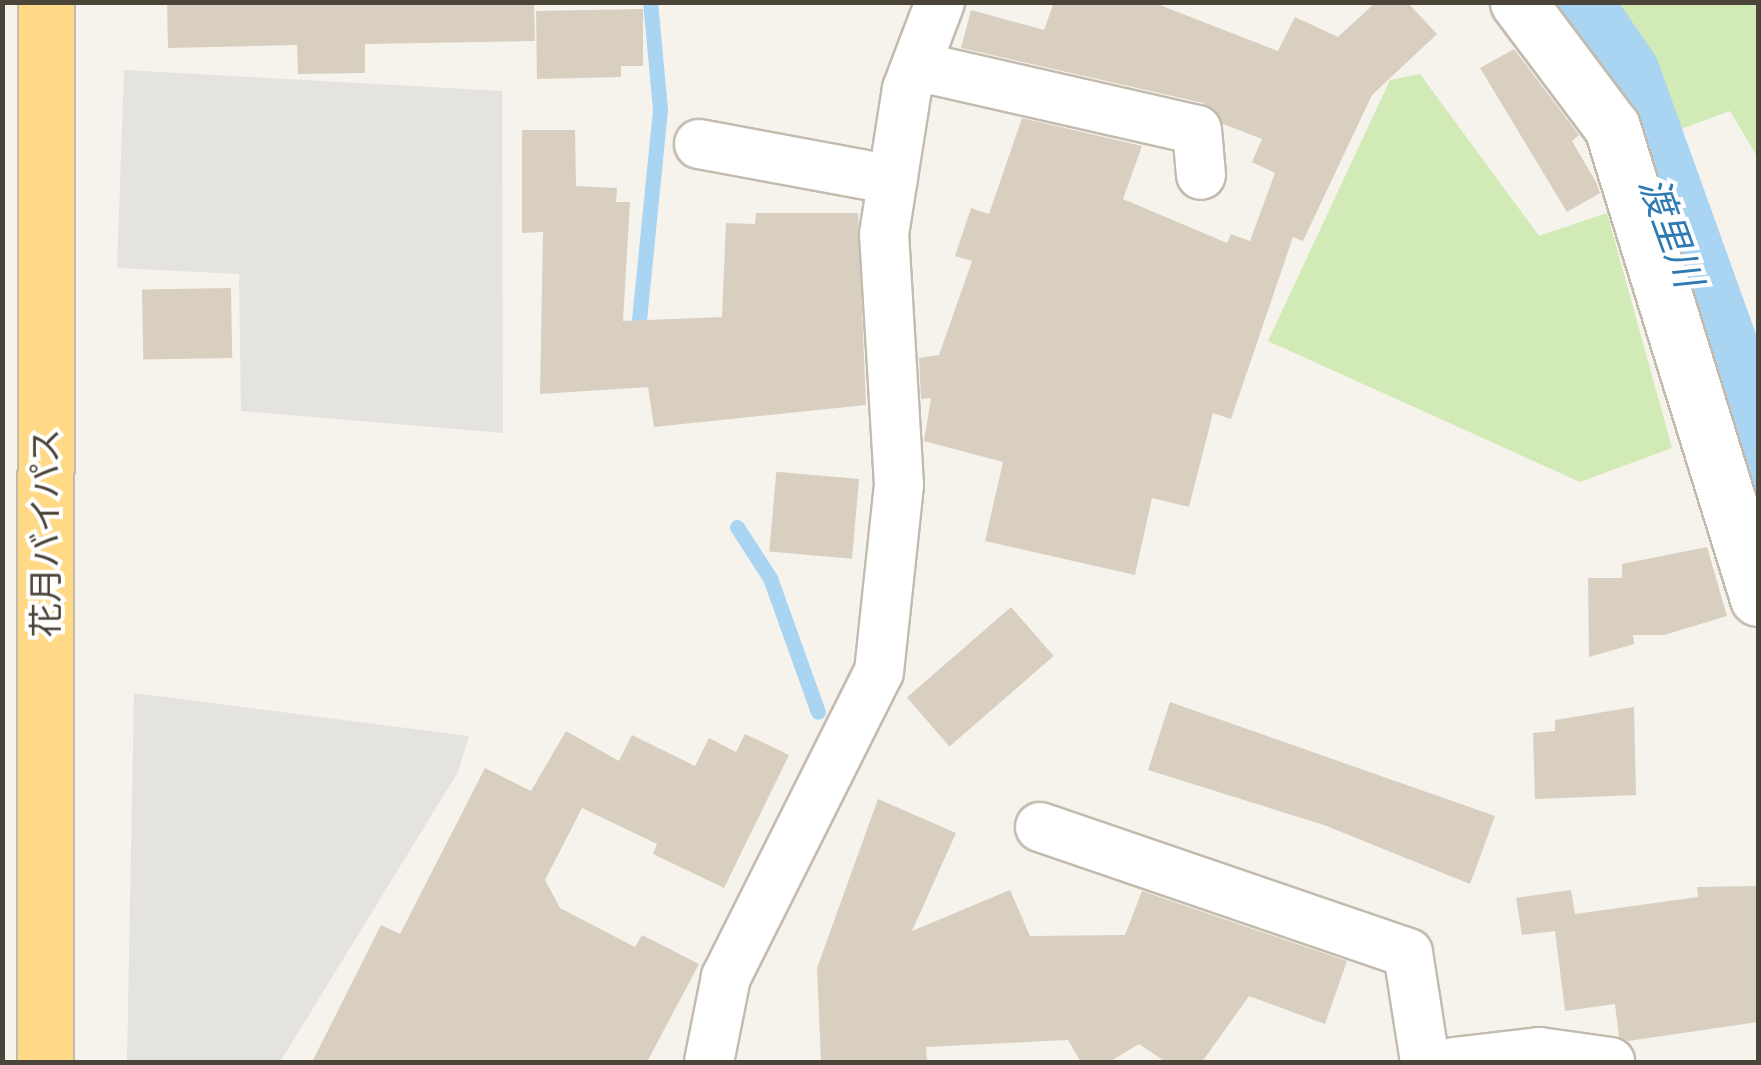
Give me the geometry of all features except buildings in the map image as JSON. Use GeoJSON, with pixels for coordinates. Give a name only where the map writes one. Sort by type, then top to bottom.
{"type":"FeatureCollection","features":[{"type":"Feature","properties":{"kind":"highway","name":"花月バイパス"},"geometry":{"type":"LineString","coordinates":[[45,1062],[46,2]]}},
{"type":"Feature","properties":{"kind":"street"},"geometry":{"type":"LineString","coordinates":[[709,1062],[726,977],[879,672],[899,484],[884,234],[916,66],[940,2]]}},
{"type":"Feature","properties":{"kind":"street"},"geometry":{"type":"LineString","coordinates":[[1518,2],[1612,127],[1758,598]]}},
{"type":"Feature","properties":{"kind":"street"},"geometry":{"type":"LineString","coordinates":[[916,66],[1196,130],[1202,174]]}},
{"type":"Feature","properties":{"kind":"street"},"geometry":{"type":"LineString","coordinates":[[699,144],[893,180]]}},
{"type":"Feature","properties":{"kind":"street"},"geometry":{"type":"LineString","coordinates":[[1040,828],[1408,954],[1425,1062]]}},
{"type":"Feature","properties":{"kind":"street"},"geometry":{"type":"LineString","coordinates":[[1454,1062],[1538,1052],[1610,1062]]}},
{"type":"Feature","properties":{"kind":"green space"},"geometry":{"type":"Polygon","coordinates":[[[1598,3],[1758,3],[1758,158],[1730,111],[1678,130],[1598,3]]]}},
{"type":"Feature","properties":{"kind":"green space"},"geometry":{"type":"Polygon","coordinates":[[[1420,74],[1539,236],[1607,213],[1672,448],[1580,482],[1268,341],[1390,80],[1420,74]]]}},
{"type":"Feature","properties":{"kind":"shaded area"},"geometry":{"type":"Polygon","coordinates":[[[124,70],[502,91],[503,433],[241,411],[239,274],[117,268],[124,70]]]}},
{"type":"Feature","properties":{"kind":"shaded area"},"geometry":{"type":"Polygon","coordinates":[[[134,693],[469,736],[458,772],[280,1062],[127,1062],[134,693]]]}},
{"type":"Feature","properties":{"kind":"waterway"},"geometry":{"type":"LineString","coordinates":[[637,340],[660,109],[650,2]]}},
{"type":"Feature","properties":{"kind":"waterway","name":"渡里川"},"geometry":{"type":"LineString","coordinates":[[1564,2],[1616,78],[1758,473]]}},
{"type":"Feature","properties":{"kind":"waterway"},"geometry":{"type":"LineString","coordinates":[[737,527],[770,578],[818,712]]}}]}
